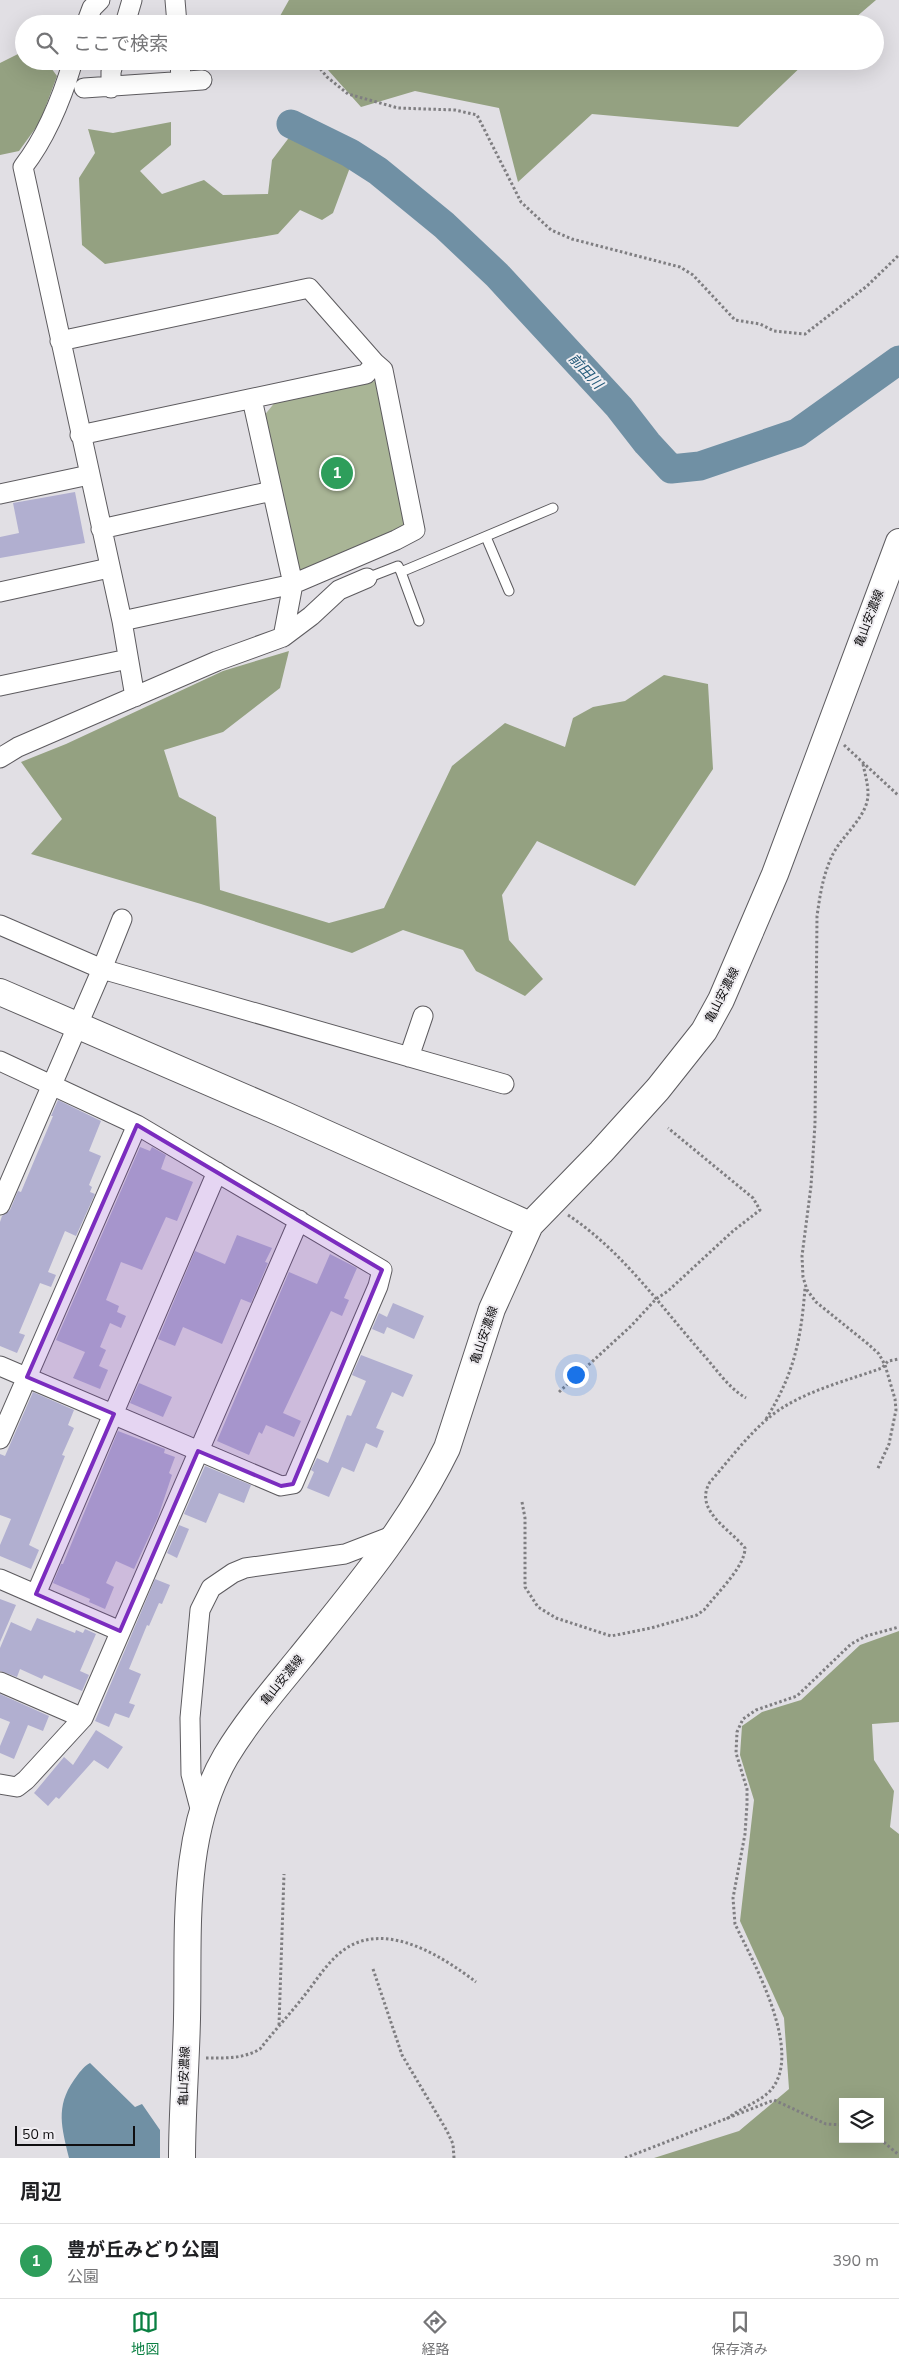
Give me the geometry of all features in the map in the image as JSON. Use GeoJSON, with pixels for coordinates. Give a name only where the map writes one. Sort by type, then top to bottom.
{"type":"FeatureCollection","features":[{"type":"Feature","properties":{"kind":"main road","name":"亀山安濃線"},"geometry":{"type":"LineString","coordinates":[[182,2158],[190,1897],[194,1845],[208,1794],[226,1756],[259,1707],[379,1560],[438,1467],[447,1448],[492,1309],[530,1225],[658,1089],[704,1031],[738,964],[771,883],[899,542]]}},
{"type":"Feature","properties":{"kind":"main road"},"geometry":{"type":"LineString","coordinates":[[0,992],[285,1114],[530,1225]]}},
{"type":"Feature","properties":{"kind":"street"},"geometry":{"type":"LineString","coordinates":[[89,15],[92,8],[100,0]]}},
{"type":"Feature","properties":{"kind":"street"},"geometry":{"type":"LineString","coordinates":[[128,15],[132,0]]}},
{"type":"Feature","properties":{"kind":"street"},"geometry":{"type":"LineString","coordinates":[[175,0],[176,15]]}},
{"type":"Feature","properties":{"kind":"street"},"geometry":{"type":"LineString","coordinates":[[70,70],[65,88],[36,150],[23,167],[122,621],[135,696]]}},
{"type":"Feature","properties":{"kind":"street"},"geometry":{"type":"LineString","coordinates":[[111,88],[112,70]]}},
{"type":"Feature","properties":{"kind":"street"},"geometry":{"type":"LineString","coordinates":[[180,70],[181,81]]}},
{"type":"Feature","properties":{"kind":"street"},"geometry":{"type":"LineString","coordinates":[[84,88],[111,88],[202,80]]}},
{"type":"Feature","properties":{"kind":"street"},"geometry":{"type":"LineString","coordinates":[[60,341],[310,288],[383,370],[415,530],[293,584],[122,621]]}},
{"type":"Feature","properties":{"kind":"street"},"geometry":{"type":"LineString","coordinates":[[80,435],[366,374],[375,363]]}},
{"type":"Feature","properties":{"kind":"street"},"geometry":{"type":"LineString","coordinates":[[252,399],[293,584],[283,637]]}},
{"type":"Feature","properties":{"kind":"street"},"geometry":{"type":"LineString","coordinates":[[0,494],[89,475]]}},
{"type":"Feature","properties":{"kind":"street"},"geometry":{"type":"LineString","coordinates":[[101,529],[272,491]]}},
{"type":"Feature","properties":{"kind":"street"},"geometry":{"type":"LineString","coordinates":[[0,592],[109,568]]}},
{"type":"Feature","properties":{"kind":"street"},"geometry":{"type":"LineString","coordinates":[[0,758],[18,747],[135,696],[217,661],[283,637],[311,616],[339,590],[366,578]]}},
{"type":"Feature","properties":{"kind":"street"},"geometry":{"type":"LineString","coordinates":[[0,686],[128,659]]}},
{"type":"Feature","properties":{"kind":"street"},"geometry":{"type":"LineString","coordinates":[[0,1205],[122,919]]}},
{"type":"Feature","properties":{"kind":"street"},"geometry":{"type":"LineString","coordinates":[[0,925],[102,969],[504,1084]]}},
{"type":"Feature","properties":{"kind":"street"},"geometry":{"type":"LineString","coordinates":[[409,1057],[423,1016]]}},
{"type":"Feature","properties":{"kind":"street"},"geometry":{"type":"LineString","coordinates":[[0,1061],[51,1083],[137,1125],[382,1270],[378,1286],[293,1484],[281,1486],[0,1366]]}},
{"type":"Feature","properties":{"kind":"street"},"geometry":{"type":"LineString","coordinates":[[0,1439],[137,1125]]}},
{"type":"Feature","properties":{"kind":"street"},"geometry":{"type":"LineString","coordinates":[[36,1594],[217,1172]]}},
{"type":"Feature","properties":{"kind":"street"},"geometry":{"type":"LineString","coordinates":[[0,1784],[17,1787],[26,1780],[83,1718],[299,1220]]}},
{"type":"Feature","properties":{"kind":"street"},"geometry":{"type":"LineString","coordinates":[[202,1816],[193,1789],[191,1774],[190,1718],[200,1610],[211,1588],[233,1573],[245,1568],[345,1554],[397,1534]]}},
{"type":"Feature","properties":{"kind":"street"},"geometry":{"type":"LineString","coordinates":[[0,1579],[120,1630]]}},
{"type":"Feature","properties":{"kind":"street"},"geometry":{"type":"LineString","coordinates":[[0,1682],[83,1718]]}},
{"type":"Feature","properties":{"kind":"lane"},"geometry":{"type":"LineString","coordinates":[[401,572],[554,508]]}},
{"type":"Feature","properties":{"kind":"lane"},"geometry":{"type":"LineString","coordinates":[[486,537],[509,591]]}},
{"type":"Feature","properties":{"kind":"lane"},"geometry":{"type":"LineString","coordinates":[[366,578],[398,566],[419,621]]}},
{"type":"Feature","properties":{"kind":"path"},"geometry":{"type":"LineString","coordinates":[[321,70],[348,94],[398,108],[455,110],[478,115],[521,202],[551,230],[572,239],[680,266],[693,275],[735,320],[760,324],[774,331],[805,334],[867,286],[899,255]]}},
{"type":"Feature","properties":{"kind":"path"},"geometry":{"type":"LineString","coordinates":[[826,735],[844,745],[899,796]]}},
{"type":"Feature","properties":{"kind":"path"},"geometry":{"type":"LineString","coordinates":[[522,1502],[526,1518],[525,1587],[538,1607],[556,1618],[611,1636],[651,1628],[697,1615],[704,1610],[745,1556],[745,1548],[712,1515],[707,1505],[707,1487],[765,1421],[783,1391],[793,1365],[803,1326],[805,1285],[802,1256],[811,1186],[815,1124],[817,916],[820,892],[831,858],[844,835],[858,821],[866,804],[868,788],[863,764]]}},
{"type":"Feature","properties":{"kind":"path"},"geometry":{"type":"LineString","coordinates":[[559,1392],[631,1326],[656,1299],[668,1291],[733,1231],[760,1210],[753,1198],[668,1128]]}},
{"type":"Feature","properties":{"kind":"path"},"geometry":{"type":"LineString","coordinates":[[550,1203],[592,1232],[624,1263],[725,1379],[746,1398]]}},
{"type":"Feature","properties":{"kind":"path"},"geometry":{"type":"LineString","coordinates":[[805,1285],[816,1302],[879,1354],[885,1365],[893,1390],[896,1410],[889,1444],[878,1468]]}},
{"type":"Feature","properties":{"kind":"path"},"geometry":{"type":"LineString","coordinates":[[765,1421],[782,1408],[809,1395],[899,1358]]}},
{"type":"Feature","properties":{"kind":"path"},"geometry":{"type":"LineString","coordinates":[[727,2119],[736,2110],[769,2092],[780,2071],[781,2051],[781,2040],[774,2009],[735,1924],[733,1911],[736,1877],[745,1834],[747,1804],[747,1788],[736,1752],[737,1732],[743,1719],[756,1710],[797,1696],[851,1644],[866,1636],[899,1627]]}},
{"type":"Feature","properties":{"kind":"path"},"geometry":{"type":"LineString","coordinates":[[279,2025],[284,1874]]}},
{"type":"Feature","properties":{"kind":"path"},"geometry":{"type":"LineString","coordinates":[[184,2059],[238,2057],[251,2054],[260,2049],[327,1966],[342,1951],[356,1943],[371,1940],[392,1940],[419,1947],[454,1965],[476,1982]]}},
{"type":"Feature","properties":{"kind":"path"},"geometry":{"type":"LineString","coordinates":[[373,1969],[402,2055],[447,2131],[453,2144],[454,2158]]}},
{"type":"Feature","properties":{"kind":"path"},"geometry":{"type":"LineString","coordinates":[[626,2158],[774,2100],[826,2124],[839,2125]]}},
{"type":"Feature","properties":{"kind":"path"},"geometry":{"type":"LineString","coordinates":[[884,2142],[899,2155]]}},
{"type":"Feature","properties":{"kind":"highlighted area"},"geometry":{"type":"Polygon","coordinates":[[[137,1125],[382,1270],[293,1484],[281,1486],[198,1451],[120,1631],[36,1594],[114,1414],[27,1377],[137,1125]]]}},
{"type":"Feature","properties":{"kind":"green space"},"geometry":{"type":"Polygon","coordinates":[[[289,0],[876,0],[858,15],[281,15],[289,0]]]}},
{"type":"Feature","properties":{"kind":"green space"},"geometry":{"type":"Polygon","coordinates":[[[15,56],[15,70],[53,70],[57,76],[40,122],[19,151],[0,155],[0,63],[15,56]]]}},
{"type":"Feature","properties":{"kind":"green space"},"geometry":{"type":"Polygon","coordinates":[[[328,70],[798,70],[738,127],[592,114],[518,182],[499,108],[415,91],[361,107],[328,70]]]}},
{"type":"Feature","properties":{"kind":"green space"},"geometry":{"type":"Polygon","coordinates":[[[171,122],[171,145],[140,171],[162,194],[204,180],[223,195],[268,194],[272,160],[294,131],[352,162],[333,213],[322,220],[300,210],[278,234],[105,264],[82,245],[79,178],[95,153],[88,129],[113,133],[171,122]]]}},
{"type":"Feature","properties":{"kind":"green space"},"geometry":{"type":"Polygon","coordinates":[[[380,380],[408,528],[298,577],[263,417],[276,401],[380,380]]]}},
{"type":"Feature","properties":{"kind":"green space"},"geometry":{"type":"Polygon","coordinates":[[[289,651],[280,688],[223,732],[164,750],[179,797],[216,817],[220,890],[329,923],[384,908],[452,766],[505,723],[565,747],[573,718],[593,707],[625,701],[664,675],[708,684],[713,769],[635,886],[537,841],[502,895],[509,940],[543,979],[525,996],[476,971],[463,950],[403,930],[352,953],[201,904],[31,854],[62,819],[21,762],[66,744],[223,671],[289,651]]]}},
{"type":"Feature","properties":{"kind":"green space"},"geometry":{"type":"Polygon","coordinates":[[[899,1631],[899,1722],[872,1724],[874,1760],[894,1791],[890,1827],[899,1834],[899,2158],[654,2158],[739,2131],[789,2089],[784,2018],[740,1921],[754,1800],[740,1755],[742,1726],[762,1712],[801,1700],[860,1645],[899,1631]]]}},
{"type":"Feature","properties":{"kind":"water"},"geometry":{"type":"Polygon","coordinates":[[[90,2063],[135,2107],[142,2104],[160,2130],[160,2158],[69,2158],[62,2127],[64,2099],[74,2080],[83,2068],[90,2063]]]}},
{"type":"Feature","properties":{"kind":"building"},"geometry":{"type":"Polygon","coordinates":[[[75,492],[85,543],[0,558],[0,537],[19,533],[13,503],[75,492]]]}},
{"type":"Feature","properties":{"kind":"building"},"geometry":{"type":"Polygon","coordinates":[[[58,1100],[101,1121],[89,1151],[101,1156],[89,1185],[92,1187],[90,1192],[95,1194],[76,1236],[65,1231],[48,1272],[56,1275],[51,1287],[40,1283],[19,1333],[25,1335],[17,1353],[0,1346],[0,1222],[2,1216],[10,1210],[18,1191],[21,1192],[58,1100]]]}},
{"type":"Feature","properties":{"kind":"building"},"geometry":{"type":"Polygon","coordinates":[[[140,1147],[150,1151],[152,1147],[166,1155],[161,1169],[193,1182],[177,1221],[166,1217],[142,1270],[121,1262],[106,1300],[119,1306],[117,1312],[126,1316],[121,1328],[110,1323],[100,1347],[106,1350],[99,1366],[108,1370],[100,1389],[73,1378],[85,1352],[56,1340],[140,1147]]]}},
{"type":"Feature","properties":{"kind":"building"},"geometry":{"type":"Polygon","coordinates":[[[237,1235],[272,1248],[265,1262],[268,1263],[251,1303],[241,1299],[222,1344],[183,1327],[175,1346],[158,1339],[195,1251],[225,1264],[237,1235]]]}},
{"type":"Feature","properties":{"kind":"building"},"geometry":{"type":"Polygon","coordinates":[[[330,1254],[357,1268],[344,1298],[349,1300],[342,1316],[331,1311],[283,1413],[301,1421],[294,1437],[266,1425],[262,1434],[259,1432],[249,1455],[217,1441],[289,1272],[317,1284],[330,1254]]]}},
{"type":"Feature","properties":{"kind":"building"},"geometry":{"type":"Polygon","coordinates":[[[393,1303],[424,1316],[414,1339],[387,1327],[384,1334],[372,1329],[379,1313],[387,1317],[393,1303]]]}},
{"type":"Feature","properties":{"kind":"building"},"geometry":{"type":"Polygon","coordinates":[[[361,1355],[413,1375],[403,1397],[392,1392],[376,1428],[384,1431],[377,1448],[366,1443],[354,1472],[342,1467],[329,1497],[307,1488],[314,1472],[311,1470],[317,1458],[328,1463],[347,1415],[351,1416],[366,1381],[352,1375],[361,1355]]]}},
{"type":"Feature","properties":{"kind":"building"},"geometry":{"type":"Polygon","coordinates":[[[139,1383],[172,1397],[163,1417],[130,1403],[139,1383]]]}},
{"type":"Feature","properties":{"kind":"building"},"geometry":{"type":"Polygon","coordinates":[[[33,1392],[74,1410],[68,1425],[74,1428],[62,1455],[65,1456],[29,1545],[39,1550],[31,1569],[0,1556],[0,1545],[11,1519],[0,1515],[0,1454],[5,1456],[33,1392]]]}},
{"type":"Feature","properties":{"kind":"building"},"geometry":{"type":"Polygon","coordinates":[[[118,1431],[165,1449],[164,1453],[175,1457],[169,1473],[172,1475],[158,1517],[134,1569],[116,1561],[106,1583],[114,1587],[105,1609],[89,1602],[90,1599],[53,1583],[61,1564],[63,1564],[118,1431]]]}},
{"type":"Feature","properties":{"kind":"building"},"geometry":{"type":"Polygon","coordinates":[[[205,1466],[251,1485],[244,1503],[219,1493],[206,1523],[184,1514],[205,1466]]]}},
{"type":"Feature","properties":{"kind":"building"},"geometry":{"type":"Polygon","coordinates":[[[179,1525],[189,1529],[177,1558],[167,1553],[179,1525]]]}},
{"type":"Feature","properties":{"kind":"building"},"geometry":{"type":"Polygon","coordinates":[[[155,1579],[170,1585],[162,1604],[159,1603],[149,1626],[147,1625],[129,1669],[141,1674],[129,1703],[135,1705],[129,1718],[115,1713],[109,1727],[95,1721],[155,1579]]]}},
{"type":"Feature","properties":{"kind":"building"},"geometry":{"type":"Polygon","coordinates":[[[0,1599],[16,1605],[0,1642],[0,1599]]]}},
{"type":"Feature","properties":{"kind":"building"},"geometry":{"type":"Polygon","coordinates":[[[37,1618],[75,1633],[76,1630],[83,1633],[85,1629],[96,1634],[80,1671],[89,1675],[82,1691],[44,1675],[42,1679],[20,1669],[17,1677],[0,1671],[0,1648],[11,1622],[31,1631],[37,1618]]]}},
{"type":"Feature","properties":{"kind":"building"},"geometry":{"type":"Polygon","coordinates":[[[0,1694],[49,1716],[43,1731],[28,1725],[14,1759],[0,1753],[0,1746],[10,1722],[0,1718],[0,1694]]]}},
{"type":"Feature","properties":{"kind":"building"},"geometry":{"type":"Polygon","coordinates":[[[96,1730],[123,1747],[108,1769],[94,1760],[59,1799],[56,1797],[48,1806],[34,1793],[64,1757],[73,1765],[96,1730]]]}},
{"type":"Feature","properties":{"kind":"waterway","name":"前田川"},"geometry":{"type":"LineString","coordinates":[[291,124],[350,153],[378,171],[444,225],[497,275],[619,407],[647,443],[671,469],[700,466],[797,433],[899,360]]}},
{"type":"Feature","properties":{"kind":"place","name":"豊が丘みどり公園"},"geometry":{"type":"Point","coordinates":[337,473]}}]}
